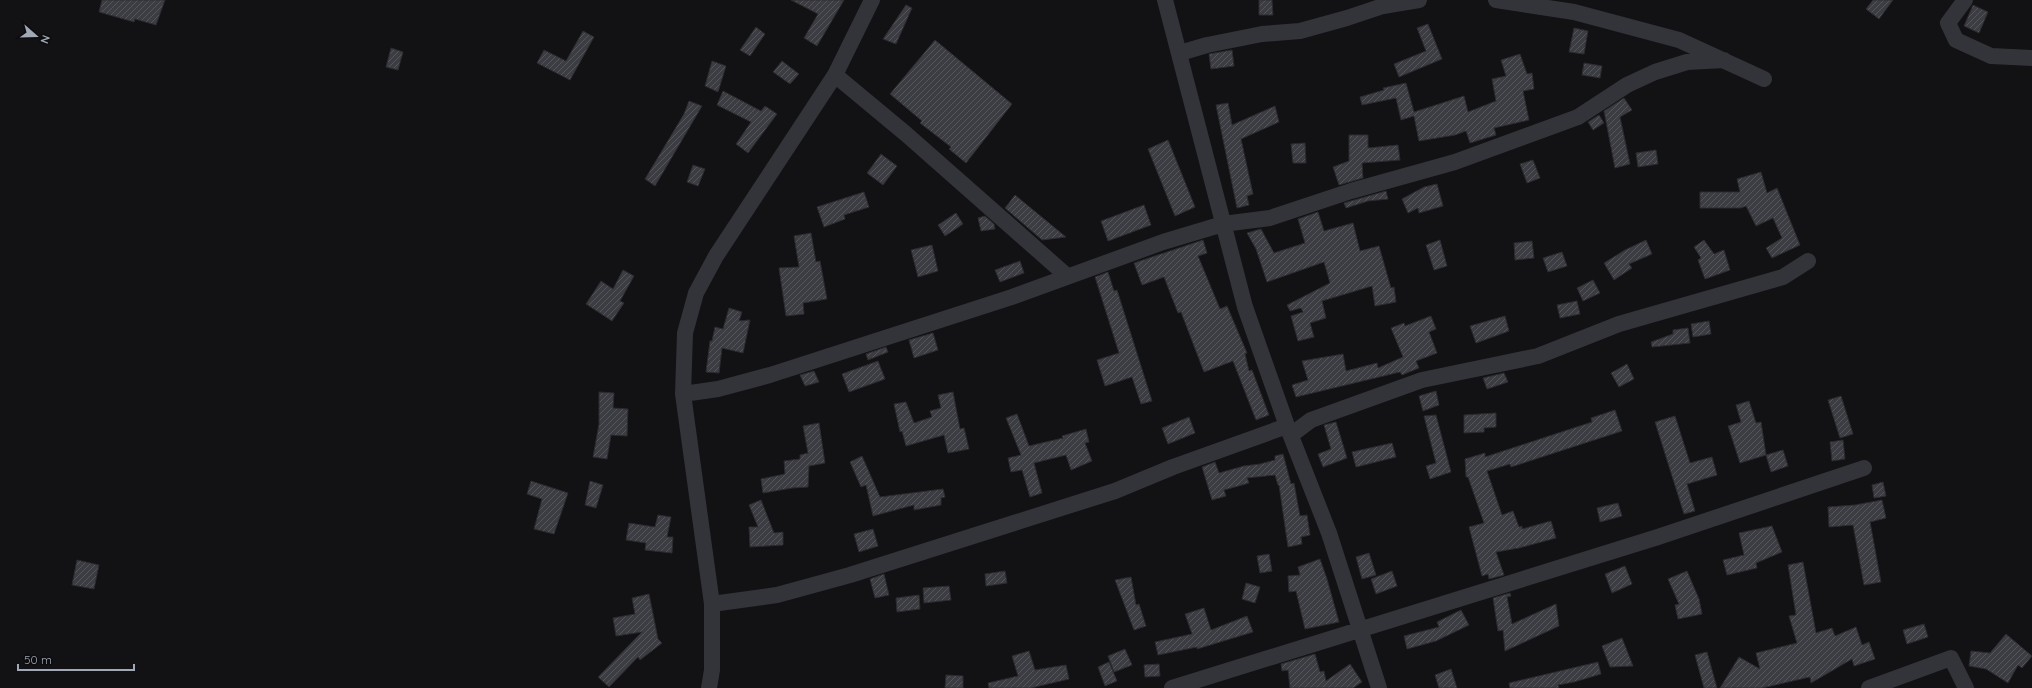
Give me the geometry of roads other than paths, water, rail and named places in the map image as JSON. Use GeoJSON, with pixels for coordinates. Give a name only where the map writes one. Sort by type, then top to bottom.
{"type":"FeatureCollection","features":[{"type":"Feature","properties":{"kind":"street"},"geometry":{"type":"LineString","coordinates":[[709,688],[712,670],[712,604],[683,394],[685,333],[696,293],[716,256],[835,75],[872,0]]}},
{"type":"Feature","properties":{"kind":"street"},"geometry":{"type":"LineString","coordinates":[[1165,0],[1245,307],[1289,431],[1329,533],[1379,688]]}},
{"type":"Feature","properties":{"kind":"street"},"geometry":{"type":"LineString","coordinates":[[1180,53],[1207,45],[1262,34],[1300,30],[1347,18],[1383,6],[1419,0]]}},
{"type":"Feature","properties":{"kind":"street"},"geometry":{"type":"LineString","coordinates":[[1496,0],[1574,12],[1679,40],[1764,79]]}},
{"type":"Feature","properties":{"kind":"street"},"geometry":{"type":"LineString","coordinates":[[1965,0],[1948,23],[1956,40],[1991,56],[2032,58]]}},
{"type":"Feature","properties":{"kind":"street"},"geometry":{"type":"LineString","coordinates":[[683,394],[718,389],[770,375],[1012,297],[1067,276],[1090,270],[1163,242],[1223,224],[1270,218],[1351,191],[1455,162],[1578,117],[1627,85],[1655,72],[1687,62],[1724,60]]}},
{"type":"Feature","properties":{"kind":"street"},"geometry":{"type":"LineString","coordinates":[[835,75],[952,174],[1067,276]]}},
{"type":"Feature","properties":{"kind":"street"},"geometry":{"type":"LineString","coordinates":[[712,604],[777,595],[850,575],[1115,491],[1174,466],[1289,431],[1311,420],[1422,380],[1538,356],[1619,324],[1784,277],[1808,261]]}},
{"type":"Feature","properties":{"kind":"street"},"geometry":{"type":"LineString","coordinates":[[1172,688],[1658,537],[1864,468]]}},
{"type":"Feature","properties":{"kind":"street"},"geometry":{"type":"LineString","coordinates":[[1870,688],[1951,658],[1966,688]]}}]}
